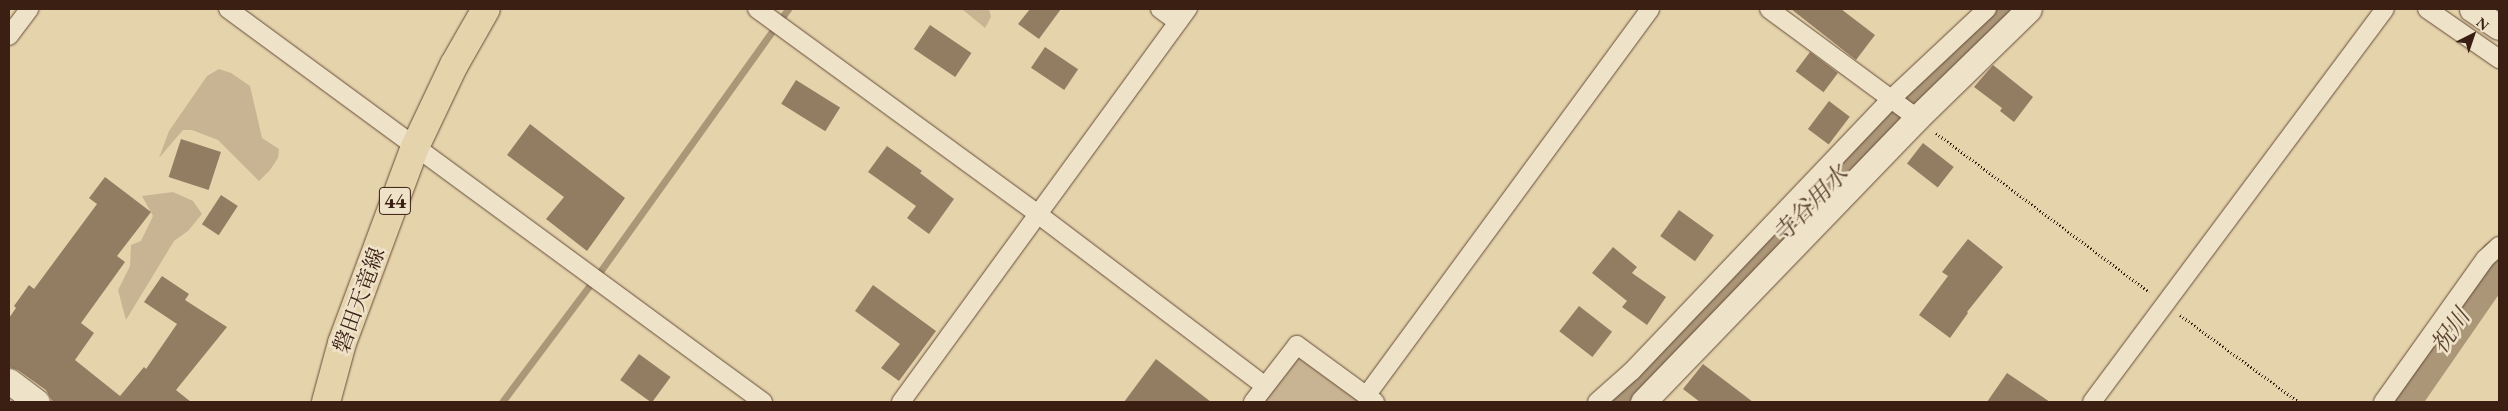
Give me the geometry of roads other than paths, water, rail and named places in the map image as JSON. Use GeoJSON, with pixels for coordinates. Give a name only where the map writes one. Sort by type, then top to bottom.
{"type":"FeatureCollection","features":[{"type":"Feature","properties":{"kind":"main road","name":"磐田天竜線"},"geometry":{"type":"LineString","coordinates":[[326,402],[342,343],[415,147],[454,65],[486,9]]}},
{"type":"Feature","properties":{"kind":"street"},"geometry":{"type":"LineString","coordinates":[[9,36],[29,9]]}},
{"type":"Feature","properties":{"kind":"street"},"geometry":{"type":"LineString","coordinates":[[228,9],[763,402]]}},
{"type":"Feature","properties":{"kind":"street"},"geometry":{"type":"LineString","coordinates":[[756,9],[1038,215],[1265,386]]}},
{"type":"Feature","properties":{"kind":"street"},"geometry":{"type":"LineString","coordinates":[[901,402],[1183,15],[1160,9]]}},
{"type":"Feature","properties":{"kind":"street"},"geometry":{"type":"LineString","coordinates":[[1253,402],[1297,345],[1371,399],[1650,9]]}},
{"type":"Feature","properties":{"kind":"street"},"geometry":{"type":"LineString","coordinates":[[1769,9],[1916,118]]}},
{"type":"Feature","properties":{"kind":"street"},"geometry":{"type":"LineString","coordinates":[[1597,402],[1632,370],[1892,100],[1987,9]]}},
{"type":"Feature","properties":{"kind":"street"},"geometry":{"type":"LineString","coordinates":[[1643,402],[1916,118],[2030,9]]}},
{"type":"Feature","properties":{"kind":"street"},"geometry":{"type":"LineString","coordinates":[[2092,402],[2385,9]]}},
{"type":"Feature","properties":{"kind":"street"},"geometry":{"type":"LineString","coordinates":[[2427,9],[2499,58]]}},
{"type":"Feature","properties":{"kind":"street"},"geometry":{"type":"LineString","coordinates":[[2472,9],[2499,27]]}},
{"type":"Feature","properties":{"kind":"street"},"geometry":{"type":"LineString","coordinates":[[2384,402],[2485,259],[2499,246]]}},
{"type":"Feature","properties":{"kind":"street"},"geometry":{"type":"LineString","coordinates":[[9,381],[37,402]]}},
{"type":"Feature","properties":{"kind":"waterway"},"geometry":{"type":"LineString","coordinates":[[502,402],[599,273],[788,9]]}},
{"type":"Feature","properties":{"kind":"waterway","name":"寺谷用水"},"geometry":{"type":"LineString","coordinates":[[1617,402],[1646,376],[1897,115],[2006,9]]}},
{"type":"Feature","properties":{"kind":"waterway","name":"祝川"},"geometry":{"type":"LineString","coordinates":[[2400,402],[2499,259]]}}]}
